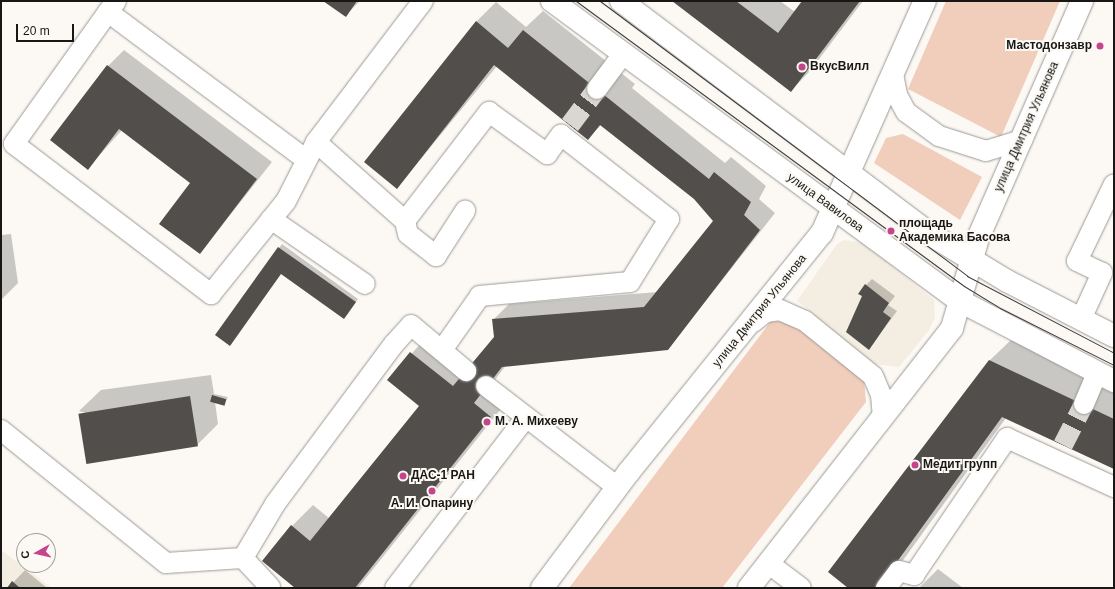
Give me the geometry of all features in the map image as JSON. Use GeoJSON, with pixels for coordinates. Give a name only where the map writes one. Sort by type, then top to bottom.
{"type":"FeatureCollection","features":[{"type":"Feature","properties":{"kind":"main road","name":"улица Вавилова"},"geometry":{"type":"LineString","coordinates":[[552,1],[833,209],[960,300],[1105,377]]}},
{"type":"Feature","properties":{"kind":"main road"},"geometry":{"type":"LineString","coordinates":[[621,1],[931,235],[972,261],[1114,336]]}},
{"type":"Feature","properties":{"kind":"main road","name":"улица Дмитрия Ульянова"},"geometry":{"type":"LineString","coordinates":[[542,588],[617,487],[753,322],[822,233],[850,173],[925,1]]}},
{"type":"Feature","properties":{"kind":"main road","name":"улица Дмитрия Ульянова"},"geometry":{"type":"LineString","coordinates":[[749,588],[952,328],[972,261],[1082,1]]}},
{"type":"Feature","properties":{"kind":"street"},"geometry":{"type":"LineString","coordinates":[[305,159],[112,6],[14,144],[211,294],[286,201],[305,159],[316,142],[423,1]]}},
{"type":"Feature","properties":{"kind":"street"},"geometry":{"type":"LineString","coordinates":[[597,89],[623,54]]}},
{"type":"Feature","properties":{"kind":"street"},"geometry":{"type":"LineString","coordinates":[[892,74],[897,95],[906,112],[939,136],[986,150],[1022,140]]}},
{"type":"Feature","properties":{"kind":"street"},"geometry":{"type":"LineString","coordinates":[[405,220],[489,112],[547,154],[565,130],[669,219],[630,282],[480,296],[442,350]]}},
{"type":"Feature","properties":{"kind":"street"},"geometry":{"type":"LineString","coordinates":[[316,142],[405,220],[408,234],[436,256],[465,211]]}},
{"type":"Feature","properties":{"kind":"street"},"geometry":{"type":"LineString","coordinates":[[1081,319],[1102,274],[1077,261],[1114,184]]}},
{"type":"Feature","properties":{"kind":"street"},"geometry":{"type":"LineString","coordinates":[[271,219],[365,284]]}},
{"type":"Feature","properties":{"kind":"street"},"geometry":{"type":"LineString","coordinates":[[753,322],[766,312],[780,310],[805,321],[873,376],[881,395],[883,416]]}},
{"type":"Feature","properties":{"kind":"street"},"geometry":{"type":"LineString","coordinates":[[243,558],[320,442],[411,326],[466,371]]}},
{"type":"Feature","properties":{"kind":"street"},"geometry":{"type":"LineString","coordinates":[[1084,404],[1105,377]]}},
{"type":"Feature","properties":{"kind":"street"},"geometry":{"type":"LineString","coordinates":[[486,386],[617,487]]}},
{"type":"Feature","properties":{"kind":"street"},"geometry":{"type":"LineString","coordinates":[[395,588],[526,416]]}},
{"type":"Feature","properties":{"kind":"street"},"geometry":{"type":"LineString","coordinates":[[1,430],[166,563],[243,558]]}},
{"type":"Feature","properties":{"kind":"street"},"geometry":{"type":"LineString","coordinates":[[886,588],[899,571],[914,575],[1007,438],[1058,451],[1114,487]]}},
{"type":"Feature","properties":{"kind":"street"},"geometry":{"type":"LineString","coordinates":[[243,558],[271,588]]}},
{"type":"Feature","properties":{"kind":"street"},"geometry":{"type":"LineString","coordinates":[[768,563],[800,588]]}},
{"type":"Feature","properties":{"kind":"shaded area"},"geometry":{"type":"Polygon","coordinates":[[[946,1],[1060,1],[1001,137],[908,89],[946,1]]]}},
{"type":"Feature","properties":{"kind":"shaded area"},"geometry":{"type":"Polygon","coordinates":[[[903,134],[982,177],[960,220],[874,163],[886,138],[903,134]]]}},
{"type":"Feature","properties":{"kind":"shaded area"},"geometry":{"type":"Polygon","coordinates":[[[844,240],[864,243],[934,300],[935,318],[929,330],[899,367],[874,364],[797,301],[837,244],[844,240]]]}},
{"type":"Feature","properties":{"kind":"shaded area"},"geometry":{"type":"Polygon","coordinates":[[[771,321],[791,322],[864,380],[866,402],[722,588],[569,588],[771,321]]]}},
{"type":"Feature","properties":{"kind":"shaded area"},"geometry":{"type":"Polygon","coordinates":[[[1,550],[16,561],[16,573],[32,573],[52,588],[1,588],[1,550]]]}},
{"type":"Feature","properties":{"kind":"building"},"geometry":{"type":"Polygon","coordinates":[[[323,1],[357,1],[346,17],[323,1]]]}},
{"type":"Feature","properties":{"kind":"building"},"geometry":{"type":"Polygon","coordinates":[[[672,1],[736,1],[778,33],[802,1],[860,1],[791,92],[672,1]]]}},
{"type":"Feature","properties":{"kind":"building"},"geometry":{"type":"Polygon","coordinates":[[[476,21],[508,48],[523,30],[709,179],[714,172],[751,202],[744,215],[760,230],[668,350],[502,367],[474,403],[491,417],[355,588],[295,588],[262,561],[291,525],[310,541],[419,406],[387,380],[410,352],[453,386],[494,337],[492,319],[644,307],[713,221],[694,199],[600,125],[588,140],[494,65],[397,189],[364,162],[476,21]]]}},
{"type":"Feature","properties":{"kind":"building"},"geometry":{"type":"Polygon","coordinates":[[[107,65],[257,179],[200,254],[159,224],[190,183],[119,129],[88,170],[50,140],[107,65]]]}},
{"type":"Feature","properties":{"kind":"building"},"geometry":{"type":"Polygon","coordinates":[[[278,247],[356,302],[344,319],[281,274],[230,346],[215,335],[278,247]]]}},
{"type":"Feature","properties":{"kind":"building"},"geometry":{"type":"Polygon","coordinates":[[[865,284],[889,303],[883,312],[891,318],[869,350],[846,332],[862,296],[858,294],[865,284]]]}},
{"type":"Feature","properties":{"kind":"building"},"geometry":{"type":"Polygon","coordinates":[[[989,360],[1114,419],[1114,469],[1002,417],[878,588],[848,588],[828,572],[989,360]]]}},
{"type":"Feature","properties":{"kind":"building"},"geometry":{"type":"Polygon","coordinates":[[[212,395],[226,399],[224,406],[210,402],[212,395]]]}},
{"type":"Feature","properties":{"kind":"building"},"geometry":{"type":"Polygon","coordinates":[[[190,396],[198,446],[86,464],[78,414],[190,396]]]}},
{"type":"Feature","properties":{"kind":"building"},"geometry":{"type":"Polygon","coordinates":[[[12,581],[20,588],[7,588],[12,581]]]}},
{"type":"Feature","properties":{"kind":"tunnel"},"geometry":{"type":"LineString","coordinates":[[570,125],[597,89]]}},
{"type":"Feature","properties":{"kind":"tunnel"},"geometry":{"type":"LineString","coordinates":[[1063,445],[1084,404]]}},
{"type":"Feature","properties":{"kind":"tram line"},"geometry":{"type":"LineString","coordinates":[[576,1],[964,286],[1000,308],[1114,365]]}},
{"type":"Feature","properties":{"kind":"tram line"},"geometry":{"type":"LineString","coordinates":[[600,1],[967,276],[1114,353]]}},
{"type":"Feature","properties":{"kind":"place","name":"Мастодонзавр"},"geometry":{"type":"Point","coordinates":[1100,46]}},
{"type":"Feature","properties":{"kind":"place","name":"ВкусВилл"},"geometry":{"type":"Point","coordinates":[802,67]}},
{"type":"Feature","properties":{"kind":"place","name":"площадь Академика Басова"},"geometry":{"type":"Point","coordinates":[891,231]}},
{"type":"Feature","properties":{"kind":"place","name":"М. А. Михееву"},"geometry":{"type":"Point","coordinates":[487,422]}},
{"type":"Feature","properties":{"kind":"place","name":"Медит групп"},"geometry":{"type":"Point","coordinates":[915,465]}},
{"type":"Feature","properties":{"kind":"place","name":"ДАС-1 РАН"},"geometry":{"type":"Point","coordinates":[403,476]}},
{"type":"Feature","properties":{"kind":"place","name":"А. И. Опарину"},"geometry":{"type":"Point","coordinates":[432,491]}}]}
